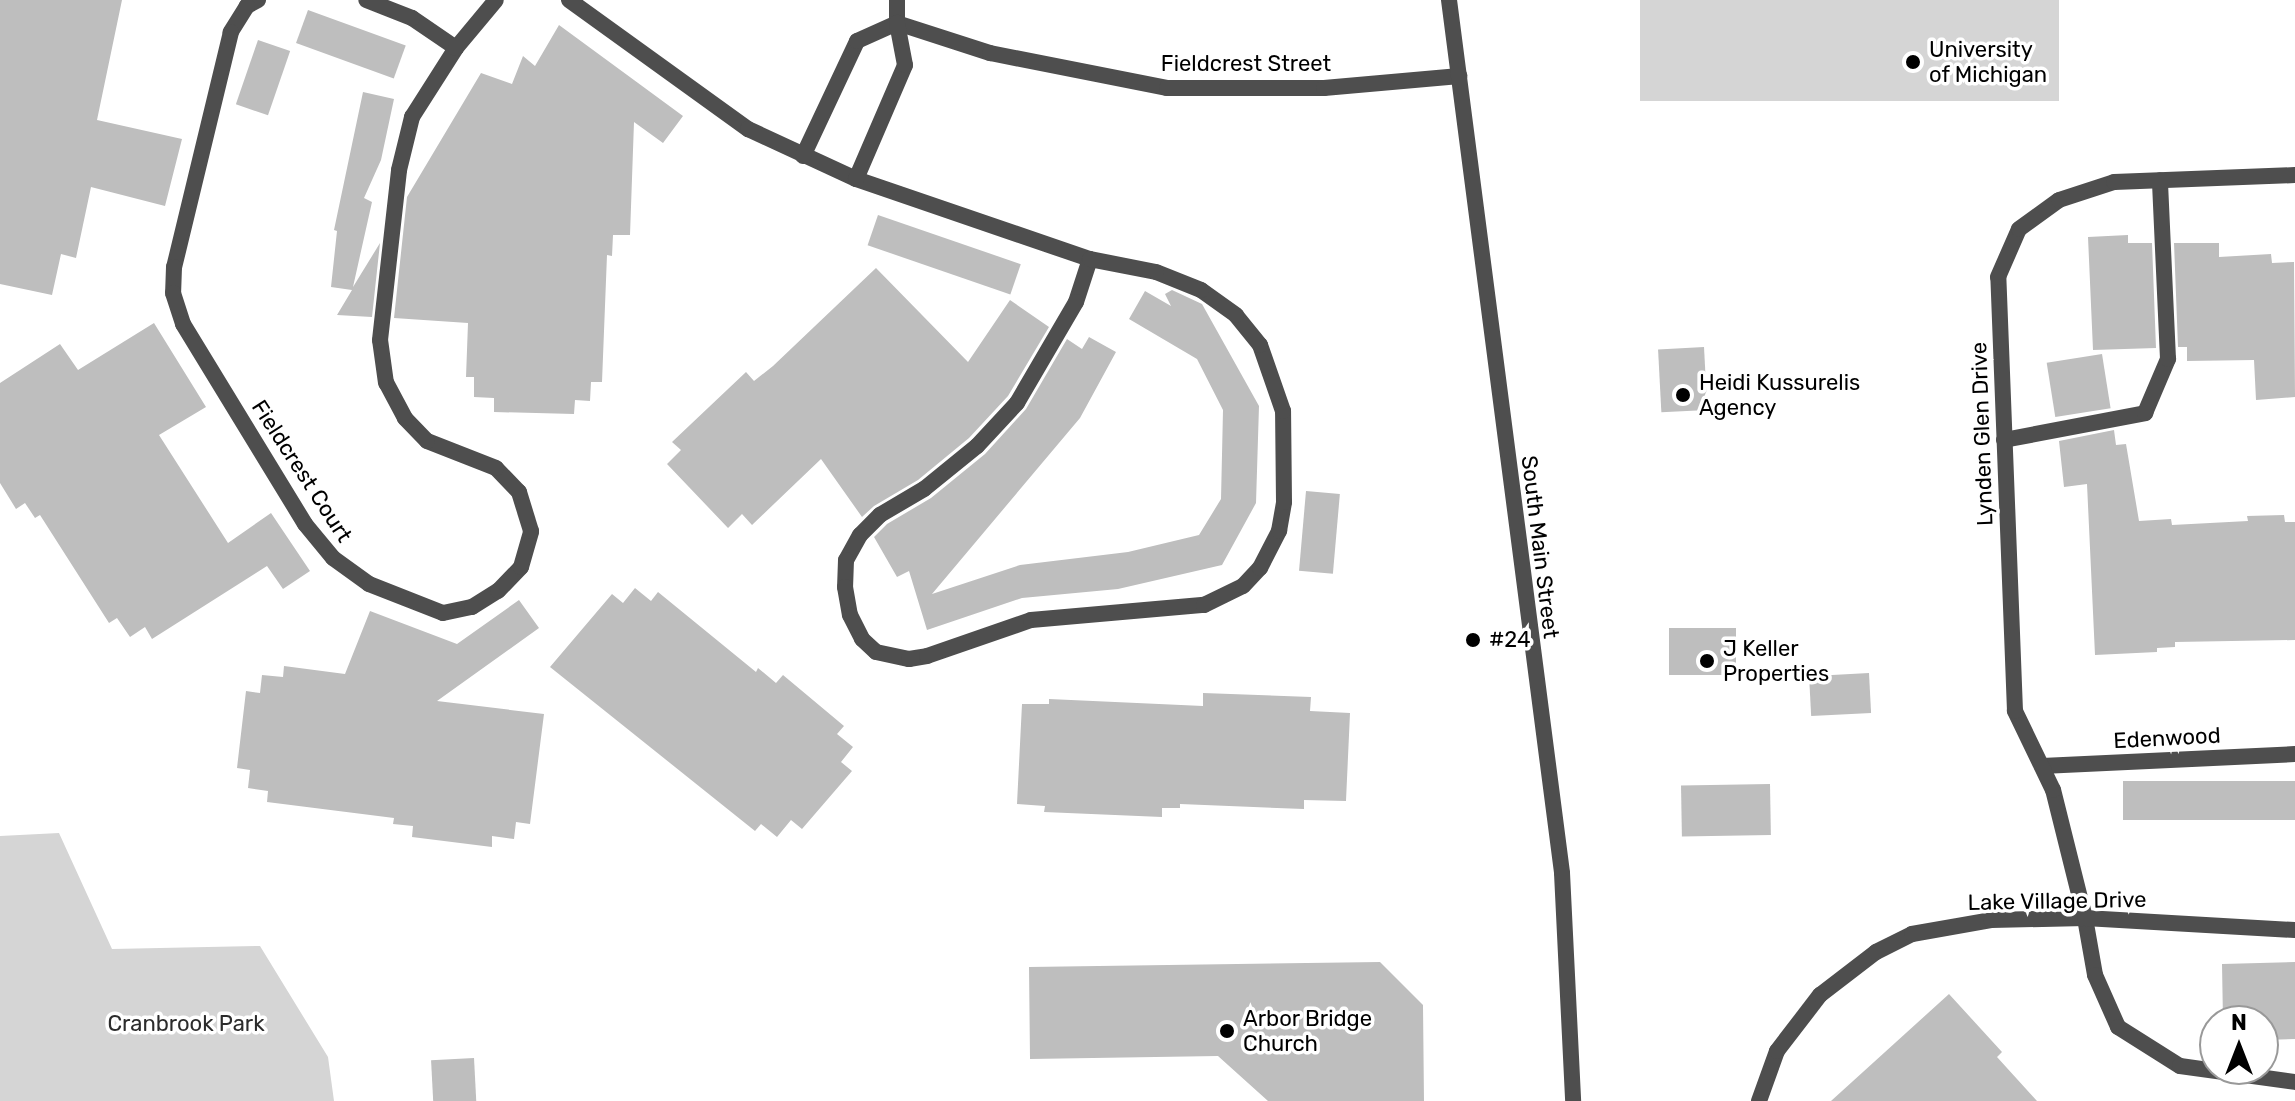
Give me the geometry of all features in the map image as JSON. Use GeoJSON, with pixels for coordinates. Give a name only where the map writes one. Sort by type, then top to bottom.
{"type":"FeatureCollection","features":[{"type":"Feature","properties":{"kind":"street","name":"Fieldcrest Court"},"geometry":{"type":"LineString","coordinates":[[258,0],[247,6],[231,32],[174,267],[173,293],[183,324],[305,524],[333,558],[369,584],[443,613],[472,607],[498,591],[521,567],[531,531],[519,492],[496,468],[427,441],[405,418],[386,383],[380,340],[399,170],[412,117],[456,48],[496,0]]}},
{"type":"Feature","properties":{"kind":"street"},"geometry":{"type":"LineString","coordinates":[[366,0],[412,18],[456,48]]}},
{"type":"Feature","properties":{"kind":"street"},"geometry":{"type":"LineString","coordinates":[[569,0],[748,129],[856,179],[1090,259],[1156,272],[1201,290],[1236,315],[1260,345],[1283,411],[1284,502],[1279,531],[1260,568],[1243,586],[1204,605],[1031,620],[909,659],[876,652],[862,639],[850,615],[845,587],[846,560],[860,535],[880,515],[924,489],[977,446],[1017,403],[1076,302],[1090,259]]}},
{"type":"Feature","properties":{"kind":"street"},"geometry":{"type":"LineString","coordinates":[[856,179],[905,65],[897,23],[897,0]]}},
{"type":"Feature","properties":{"kind":"street","name":"South Main Street"},"geometry":{"type":"LineString","coordinates":[[1449,0],[1522,586],[1562,873],[1573,1101]]}},
{"type":"Feature","properties":{"kind":"street"},"geometry":{"type":"LineString","coordinates":[[803,156],[857,41],[897,23]]}},
{"type":"Feature","properties":{"kind":"street","name":"Fieldcrest Street"},"geometry":{"type":"LineString","coordinates":[[897,23],[990,53],[1167,88],[1324,88],[1459,76]]}},
{"type":"Feature","properties":{"kind":"street","name":"Lynden Glen Drive"},"geometry":{"type":"LineString","coordinates":[[2295,175],[2114,182],[2059,200],[2019,229],[1998,277],[2015,711],[2053,790],[2085,918],[2095,975],[2118,1027],[2180,1066],[2295,1082]]}},
{"type":"Feature","properties":{"kind":"street"},"geometry":{"type":"LineString","coordinates":[[2004,440],[2145,413],[2168,359],[2160,180]]}},
{"type":"Feature","properties":{"kind":"street","name":"Edenwood"},"geometry":{"type":"LineString","coordinates":[[2042,766],[2295,754]]}},
{"type":"Feature","properties":{"kind":"street","name":"Lake Village Drive"},"geometry":{"type":"LineString","coordinates":[[1759,1101],[1777,1051],[1820,995],[1876,952],[1912,934],[1953,924],[2085,918],[2295,930]]}},
{"type":"Feature","properties":{"kind":"green space"},"geometry":{"type":"Polygon","coordinates":[[[1640,0],[2059,0],[2059,101],[1640,101],[1640,0]]]}},
{"type":"Feature","properties":{"kind":"green space","name":"Cranbrook Park"},"geometry":{"type":"Polygon","coordinates":[[[59,833],[112,949],[260,946],[328,1057],[334,1101],[0,1101],[0,836],[59,833]]]}},
{"type":"Feature","properties":{"kind":"building"},"geometry":{"type":"Polygon","coordinates":[[[0,0],[122,0],[97,120],[182,139],[165,206],[91,187],[76,258],[61,254],[52,295],[0,284],[0,0]]]}},
{"type":"Feature","properties":{"kind":"building"},"geometry":{"type":"Polygon","coordinates":[[[308,10],[406,46],[394,78],[296,43],[308,10]]]}},
{"type":"Feature","properties":{"kind":"building"},"geometry":{"type":"Polygon","coordinates":[[[559,25],[683,116],[663,143],[634,122],[630,235],[613,235],[612,256],[607,255],[602,382],[591,382],[590,401],[575,400],[574,414],[494,412],[494,398],[474,397],[474,377],[466,377],[468,323],[394,318],[407,197],[481,73],[512,84],[523,56],[535,66],[559,25]]]}},
{"type":"Feature","properties":{"kind":"building"},"geometry":{"type":"Polygon","coordinates":[[[258,40],[290,51],[268,115],[236,104],[258,40]]]}},
{"type":"Feature","properties":{"kind":"building"},"geometry":{"type":"Polygon","coordinates":[[[363,92],[394,99],[381,160],[364,198],[372,202],[353,287],[380,243],[372,317],[337,315],[352,290],[331,287],[337,231],[334,230],[363,92]]]}},
{"type":"Feature","properties":{"kind":"building"},"geometry":{"type":"Polygon","coordinates":[[[878,215],[1021,264],[1010,294],[868,245],[878,215]]]}},
{"type":"Feature","properties":{"kind":"building"},"geometry":{"type":"Polygon","coordinates":[[[2128,235],[2128,243],[2152,243],[2156,348],[2093,350],[2088,237],[2128,235]]]}},
{"type":"Feature","properties":{"kind":"building"},"geometry":{"type":"Polygon","coordinates":[[[2174,243],[2219,243],[2219,257],[2271,254],[2272,263],[2294,262],[2295,397],[2256,400],[2254,360],[2187,361],[2187,347],[2178,347],[2174,243]]]}},
{"type":"Feature","properties":{"kind":"building"},"geometry":{"type":"Polygon","coordinates":[[[876,268],[968,362],[1010,300],[1049,327],[1008,396],[969,438],[918,480],[874,506],[862,517],[821,459],[752,525],[742,514],[728,528],[667,464],[681,450],[672,442],[746,372],[754,381],[773,366],[876,268]]]}},
{"type":"Feature","properties":{"kind":"building"},"geometry":{"type":"Polygon","coordinates":[[[1172,290],[1202,304],[1259,406],[1256,503],[1222,565],[1118,589],[1022,598],[927,630],[909,571],[897,577],[874,537],[887,524],[931,498],[985,454],[1026,409],[1067,339],[1082,349],[1089,337],[1116,352],[1080,418],[932,594],[1020,565],[1128,552],[1199,535],[1221,499],[1223,410],[1197,359],[1129,319],[1145,291],[1171,306],[1165,294],[1172,290]]]}},
{"type":"Feature","properties":{"kind":"building"},"geometry":{"type":"Polygon","coordinates":[[[154,323],[206,407],[159,435],[228,543],[271,513],[310,571],[283,589],[267,566],[152,639],[145,627],[130,637],[117,618],[109,623],[40,515],[35,518],[25,503],[16,509],[0,483],[0,383],[60,344],[78,370],[154,323]]]}},
{"type":"Feature","properties":{"kind":"building","name":"Heidi Kussurelis Agency"},"geometry":{"type":"Polygon","coordinates":[[[1704,347],[1707,410],[1661,412],[1658,349],[1704,347]]]}},
{"type":"Feature","properties":{"kind":"building"},"geometry":{"type":"Polygon","coordinates":[[[2102,354],[2111,408],[2055,417],[2047,363],[2102,354]]]}},
{"type":"Feature","properties":{"kind":"building"},"geometry":{"type":"Polygon","coordinates":[[[2114,430],[2116,445],[2126,444],[2139,521],[2171,519],[2172,525],[2248,521],[2247,516],[2284,515],[2285,522],[2295,522],[2295,640],[2175,642],[2175,647],[2157,648],[2157,652],[2095,655],[2087,484],[2064,487],[2059,441],[2114,430]]]}},
{"type":"Feature","properties":{"kind":"building"},"geometry":{"type":"Polygon","coordinates":[[[1306,491],[1340,494],[1333,574],[1299,571],[1306,491]]]}},
{"type":"Feature","properties":{"kind":"building"},"geometry":{"type":"Polygon","coordinates":[[[635,588],[651,601],[658,592],[756,672],[758,668],[776,683],[783,675],[844,726],[837,734],[853,747],[841,762],[852,771],[802,829],[791,820],[777,837],[761,824],[755,831],[550,667],[612,594],[623,603],[635,588]]]}},
{"type":"Feature","properties":{"kind":"building"},"geometry":{"type":"Polygon","coordinates":[[[519,600],[539,628],[437,701],[544,714],[530,824],[516,822],[514,839],[492,836],[492,847],[412,837],[413,826],[393,824],[394,818],[267,802],[268,791],[248,788],[250,770],[237,768],[246,691],[260,693],[262,675],[283,677],[284,666],[345,674],[370,611],[457,644],[519,600]]]}},
{"type":"Feature","properties":{"kind":"building","name":"J Keller Properties"},"geometry":{"type":"Polygon","coordinates":[[[1669,628],[1736,628],[1736,675],[1669,675],[1669,628]]]}},
{"type":"Feature","properties":{"kind":"building"},"geometry":{"type":"Polygon","coordinates":[[[1869,673],[1871,713],[1811,716],[1809,676],[1869,673]]]}},
{"type":"Feature","properties":{"kind":"building"},"geometry":{"type":"Polygon","coordinates":[[[1203,693],[1311,697],[1310,711],[1350,713],[1346,801],[1304,800],[1304,809],[1180,804],[1180,808],[1162,808],[1162,817],[1044,812],[1045,806],[1017,804],[1022,704],[1049,704],[1049,699],[1203,706],[1203,693]]]}},
{"type":"Feature","properties":{"kind":"building"},"geometry":{"type":"Polygon","coordinates":[[[2123,781],[2295,781],[2295,820],[2123,820],[2123,781]]]}},
{"type":"Feature","properties":{"kind":"building"},"geometry":{"type":"Polygon","coordinates":[[[1770,784],[1771,835],[1682,837],[1681,786],[1770,784]]]}},
{"type":"Feature","properties":{"kind":"building","name":"Arbor Bridge Church"},"geometry":{"type":"Polygon","coordinates":[[[1380,962],[1423,1005],[1424,1101],[1268,1101],[1218,1056],[1030,1059],[1029,967],[1380,962]]]}},
{"type":"Feature","properties":{"kind":"building"},"geometry":{"type":"Polygon","coordinates":[[[2295,962],[2295,1039],[2279,1040],[2279,1005],[2223,1005],[2222,964],[2295,962]]]}},
{"type":"Feature","properties":{"kind":"building"},"geometry":{"type":"Polygon","coordinates":[[[1949,994],[2002,1052],[1997,1057],[2037,1101],[1831,1101],[1949,994]]]}},
{"type":"Feature","properties":{"kind":"building"},"geometry":{"type":"Polygon","coordinates":[[[474,1058],[476,1101],[433,1101],[431,1060],[474,1058]]]}},
{"type":"Feature","properties":{"kind":"place","name":"University of Michigan"},"geometry":{"type":"Point","coordinates":[1913,62]}},
{"type":"Feature","properties":{"kind":"place","name":"Heidi Kussurelis Agency"},"geometry":{"type":"Point","coordinates":[1683,395]}},
{"type":"Feature","properties":{"kind":"place","name":"#24"},"geometry":{"type":"Point","coordinates":[1473,640]}},
{"type":"Feature","properties":{"kind":"place","name":"J Keller Properties"},"geometry":{"type":"Point","coordinates":[1707,661]}},
{"type":"Feature","properties":{"kind":"place","name":"Arbor Bridge Church"},"geometry":{"type":"Point","coordinates":[1227,1031]}}]}
